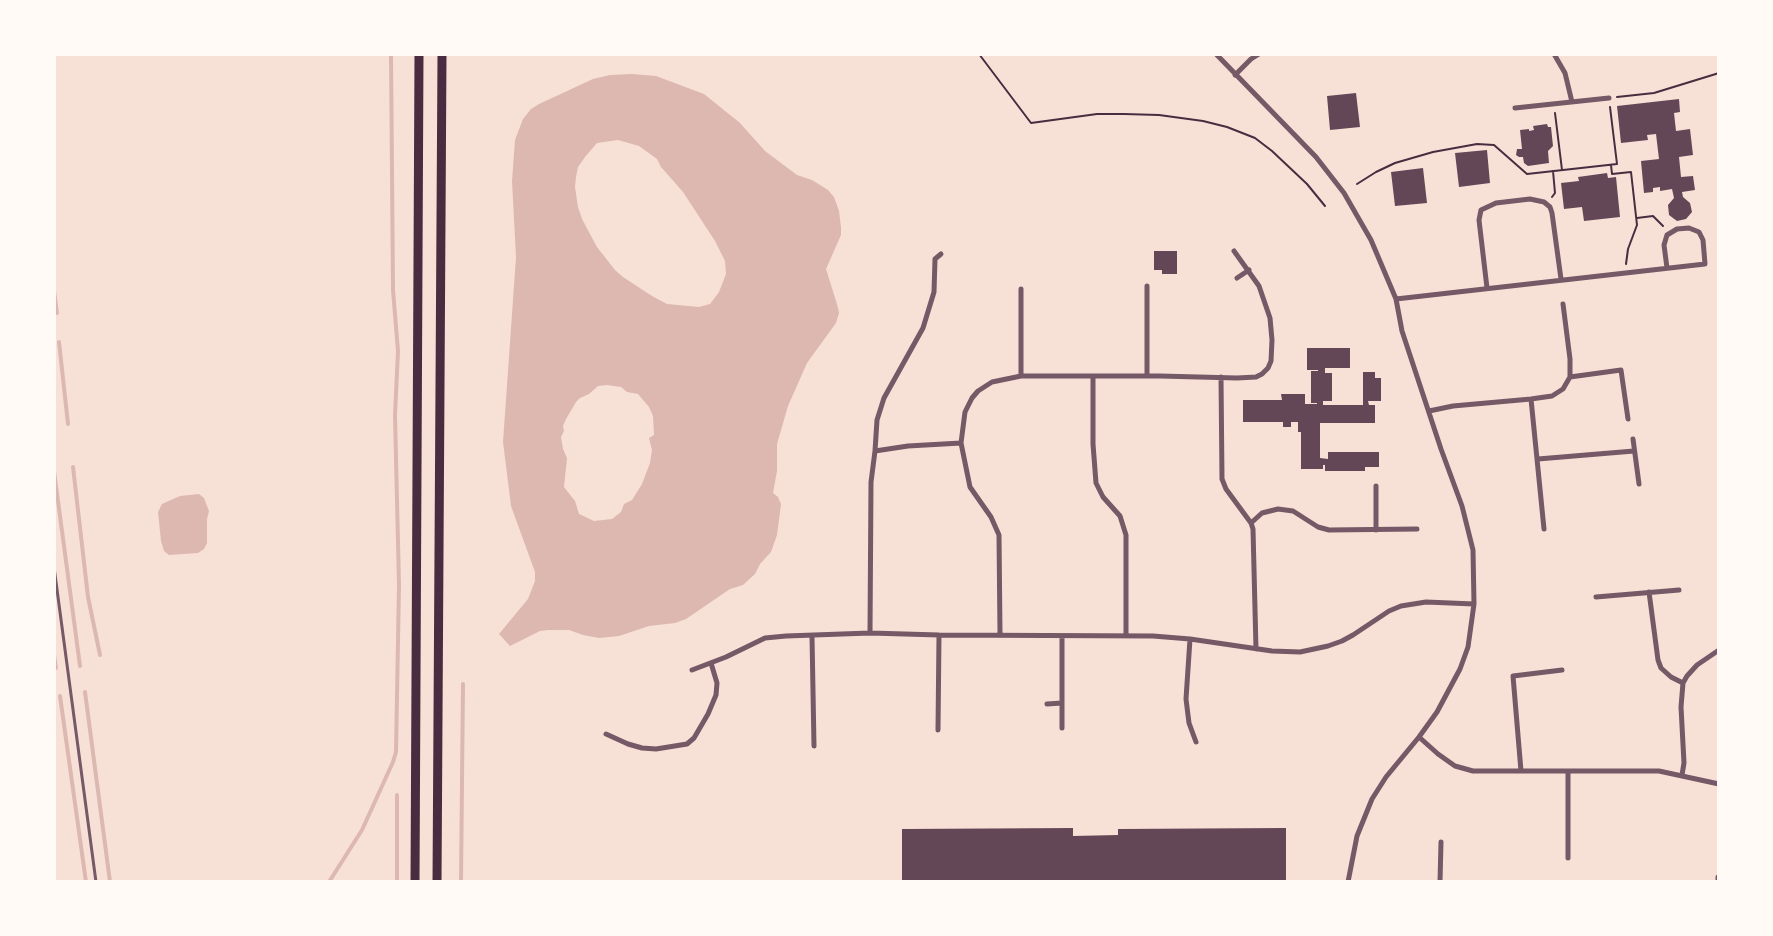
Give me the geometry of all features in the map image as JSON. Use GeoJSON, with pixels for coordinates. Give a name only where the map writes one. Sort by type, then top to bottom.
{"type":"FeatureCollection","features":[{"type":"Feature","properties":{"kind":"highway"},"geometry":{"type":"LineString","coordinates":[[415,882],[420,54]]}},
{"type":"Feature","properties":{"kind":"highway"},"geometry":{"type":"LineString","coordinates":[[437,882],[442,54]]}},
{"type":"Feature","properties":{"kind":"street"},"geometry":{"type":"LineString","coordinates":[[1216,54],[1306,146],[1340,187],[1371,240],[1396,299],[1402,331],[1468,524],[1474,560],[1474,604],[1468,647],[1460,669],[1437,712],[1386,777],[1372,799],[1357,837],[1348,882]]}},
{"type":"Feature","properties":{"kind":"street"},"geometry":{"type":"LineString","coordinates":[[1235,75],[1259,54]]}},
{"type":"Feature","properties":{"kind":"street"},"geometry":{"type":"LineString","coordinates":[[1554,54],[1565,73],[1572,102]]}},
{"type":"Feature","properties":{"kind":"street"},"geometry":{"type":"LineString","coordinates":[[1515,108],[1609,98]]}},
{"type":"Feature","properties":{"kind":"street"},"geometry":{"type":"LineString","coordinates":[[1487,288],[1479,220],[1481,210],[1496,203],[1530,199],[1541,200],[1548,204],[1552,213],[1560,279]]}},
{"type":"Feature","properties":{"kind":"street"},"geometry":{"type":"LineString","coordinates":[[1396,299],[1705,264],[1703,240],[1699,232],[1689,228],[1670,233],[1664,245],[1667,268]]}},
{"type":"Feature","properties":{"kind":"street"},"geometry":{"type":"LineString","coordinates":[[1000,634],[999,535],[991,517],[970,487],[961,443],[968,404],[978,391],[992,382],[1020,376],[1256,377],[1268,368],[1271,361],[1272,340],[1267,308],[1259,286],[1234,251]]}},
{"type":"Feature","properties":{"kind":"street"},"geometry":{"type":"LineString","coordinates":[[870,633],[871,482],[877,420],[884,398],[923,328],[934,292],[935,259],[941,254]]}},
{"type":"Feature","properties":{"kind":"street"},"geometry":{"type":"LineString","coordinates":[[1237,278],[1249,270]]}},
{"type":"Feature","properties":{"kind":"street"},"geometry":{"type":"LineString","coordinates":[[1147,286],[1147,376]]}},
{"type":"Feature","properties":{"kind":"street"},"geometry":{"type":"LineString","coordinates":[[1020,376],[1021,289]]}},
{"type":"Feature","properties":{"kind":"street"},"geometry":{"type":"LineString","coordinates":[[1429,411],[1453,406],[1552,396],[1563,388],[1570,377],[1563,304]]}},
{"type":"Feature","properties":{"kind":"street"},"geometry":{"type":"LineString","coordinates":[[1570,377],[1621,370],[1628,419]]}},
{"type":"Feature","properties":{"kind":"street"},"geometry":{"type":"LineString","coordinates":[[1094,377],[1093,444],[1096,483],[1103,497],[1120,516],[1126,535],[1126,635]]}},
{"type":"Feature","properties":{"kind":"street"},"geometry":{"type":"LineString","coordinates":[[1221,377],[1222,479],[1229,495],[1251,523],[1256,649]]}},
{"type":"Feature","properties":{"kind":"street"},"geometry":{"type":"LineString","coordinates":[[1531,399],[1544,529]]}},
{"type":"Feature","properties":{"kind":"street"},"geometry":{"type":"LineString","coordinates":[[1633,440],[1639,484]]}},
{"type":"Feature","properties":{"kind":"street"},"geometry":{"type":"LineString","coordinates":[[875,451],[908,446],[961,443]]}},
{"type":"Feature","properties":{"kind":"street"},"geometry":{"type":"LineString","coordinates":[[1538,459],[1634,451]]}},
{"type":"Feature","properties":{"kind":"street"},"geometry":{"type":"LineString","coordinates":[[1376,486],[1376,530]]}},
{"type":"Feature","properties":{"kind":"street"},"geometry":{"type":"LineString","coordinates":[[1251,523],[1262,513],[1278,509],[1293,511],[1318,527],[1329,530],[1417,529]]}},
{"type":"Feature","properties":{"kind":"street"},"geometry":{"type":"LineString","coordinates":[[1596,597],[1679,590]]}},
{"type":"Feature","properties":{"kind":"street"},"geometry":{"type":"LineString","coordinates":[[1649,592],[1658,660],[1661,668],[1671,677],[1683,683]]}},
{"type":"Feature","properties":{"kind":"street"},"geometry":{"type":"LineString","coordinates":[[692,670],[765,638],[870,633],[1126,635],[1190,639],[1256,649],[1300,652],[1328,646],[1353,635],[1389,611],[1414,603],[1474,604]]}},
{"type":"Feature","properties":{"kind":"street"},"geometry":{"type":"LineString","coordinates":[[938,730],[939,635]]}},
{"type":"Feature","properties":{"kind":"street"},"geometry":{"type":"LineString","coordinates":[[812,636],[814,746]]}},
{"type":"Feature","properties":{"kind":"street"},"geometry":{"type":"LineString","coordinates":[[1062,636],[1062,728]]}},
{"type":"Feature","properties":{"kind":"street"},"geometry":{"type":"LineString","coordinates":[[1190,639],[1186,694],[1189,723],[1196,742]]}},
{"type":"Feature","properties":{"kind":"street"},"geometry":{"type":"LineString","coordinates":[[1682,775],[1684,763],[1681,707],[1683,683],[1697,665],[1719,650]]}},
{"type":"Feature","properties":{"kind":"street"},"geometry":{"type":"LineString","coordinates":[[606,734],[642,748],[656,749],[687,744],[694,738],[716,695],[717,683],[711,663]]}},
{"type":"Feature","properties":{"kind":"street"},"geometry":{"type":"LineString","coordinates":[[1521,771],[1513,676],[1562,670]]}},
{"type":"Feature","properties":{"kind":"street"},"geometry":{"type":"LineString","coordinates":[[1047,704],[1062,704]]}},
{"type":"Feature","properties":{"kind":"street"},"geometry":{"type":"LineString","coordinates":[[1419,737],[1455,766],[1473,771],[1659,771],[1719,784]]}},
{"type":"Feature","properties":{"kind":"street"},"geometry":{"type":"LineString","coordinates":[[1568,771],[1568,858]]}},
{"type":"Feature","properties":{"kind":"street"},"geometry":{"type":"LineString","coordinates":[[1440,882],[1441,842]]}},
{"type":"Feature","properties":{"kind":"lane"},"geometry":{"type":"LineString","coordinates":[[54,567],[96,882]]}},
{"type":"Feature","properties":{"kind":"path"},"geometry":{"type":"LineString","coordinates":[[979,54],[1031,123],[1097,114],[1124,114],[1203,121],[1227,127],[1255,138],[1272,151],[1307,184],[1325,206]]}},
{"type":"Feature","properties":{"kind":"path"},"geometry":{"type":"LineString","coordinates":[[1357,184],[1385,167],[1454,147],[1486,144],[1494,145],[1527,174],[1617,164],[1609,98],[1654,93],[1719,73]]}},
{"type":"Feature","properties":{"kind":"path"},"geometry":{"type":"LineString","coordinates":[[1554,104],[1562,170]]}},
{"type":"Feature","properties":{"kind":"path"},"geometry":{"type":"LineString","coordinates":[[1611,165],[1612,174],[1631,172],[1637,218],[1636,230],[1626,255],[1627,272]]}},
{"type":"Feature","properties":{"kind":"path"},"geometry":{"type":"LineString","coordinates":[[1548,204],[1555,193],[1553,171]]}},
{"type":"Feature","properties":{"kind":"path"},"geometry":{"type":"LineString","coordinates":[[1637,218],[1653,216],[1670,233]]}},
{"type":"Feature","properties":{"kind":"shaded area"},"geometry":{"type":"Polygon","coordinates":[[[610,75],[656,76],[704,94],[740,123],[765,151],[797,175],[812,180],[828,190],[834,197],[839,211],[841,227],[841,235],[826,269],[839,313],[836,323],[807,363],[788,406],[777,444],[777,471],[773,493],[781,504],[777,535],[771,552],[760,564],[755,574],[743,585],[730,589],[686,619],[675,623],[649,626],[619,636],[599,638],[569,630],[540,631],[510,646],[499,634],[528,599],[535,581],[535,572],[511,506],[503,442],[516,257],[512,181],[515,140],[523,119],[531,109],[593,79],[610,75]],[[618,140],[597,143],[578,167],[576,177],[578,207],[597,247],[623,277],[667,304],[699,307],[710,304],[719,292],[726,274],[725,261],[715,241],[683,192],[661,167],[657,159],[639,146],[618,140]],[[598,386],[576,402],[563,426],[564,431],[561,437],[567,458],[564,487],[575,501],[579,514],[594,521],[612,519],[621,512],[624,504],[632,500],[642,484],[650,463],[652,450],[649,438],[654,435],[653,416],[638,394],[627,392],[621,387],[598,386]]]}},
{"type":"Feature","properties":{"kind":"shaded area"},"geometry":{"type":"Polygon","coordinates":[[[199,494],[204,498],[209,511],[207,543],[198,553],[169,555],[164,551],[161,541],[158,512],[162,504],[180,496],[199,494]]]}},
{"type":"Feature","properties":{"kind":"building"},"geometry":{"type":"Polygon","coordinates":[[[1356,93],[1360,127],[1330,130],[1327,96],[1356,93]]]}},
{"type":"Feature","properties":{"kind":"building"},"geometry":{"type":"Polygon","coordinates":[[[1679,99],[1680,112],[1674,113],[1676,131],[1690,129],[1693,155],[1679,157],[1681,177],[1693,176],[1695,190],[1682,192],[1683,197],[1690,203],[1692,212],[1686,219],[1677,221],[1669,215],[1668,205],[1674,198],[1672,189],[1660,191],[1660,187],[1653,188],[1653,192],[1644,193],[1641,161],[1659,159],[1656,134],[1647,135],[1648,140],[1621,143],[1617,106],[1679,99]]]}},
{"type":"Feature","properties":{"kind":"building"},"geometry":{"type":"Polygon","coordinates":[[[1547,124],[1551,127],[1553,146],[1548,151],[1549,163],[1528,166],[1524,163],[1523,157],[1516,155],[1517,149],[1522,149],[1520,130],[1534,130],[1533,126],[1547,124]]]}},
{"type":"Feature","properties":{"kind":"building"},"geometry":{"type":"Polygon","coordinates":[[[1487,150],[1490,183],[1459,187],[1455,153],[1487,150]]]}},
{"type":"Feature","properties":{"kind":"building"},"geometry":{"type":"Polygon","coordinates":[[[1423,168],[1427,203],[1395,206],[1391,172],[1423,168]]]}},
{"type":"Feature","properties":{"kind":"building"},"geometry":{"type":"Polygon","coordinates":[[[1607,173],[1608,178],[1616,177],[1620,217],[1584,221],[1582,207],[1564,209],[1561,183],[1579,181],[1578,177],[1607,173]]]}},
{"type":"Feature","properties":{"kind":"building"},"geometry":{"type":"Polygon","coordinates":[[[1154,251],[1177,251],[1177,274],[1162,274],[1162,270],[1154,270],[1154,251]]]}},
{"type":"Feature","properties":{"kind":"building"},"geometry":{"type":"Polygon","coordinates":[[[1307,348],[1350,348],[1350,368],[1325,368],[1325,373],[1332,373],[1332,401],[1323,401],[1323,405],[1363,405],[1363,372],[1375,372],[1375,378],[1381,378],[1381,401],[1368,401],[1369,405],[1375,405],[1375,423],[1320,423],[1320,458],[1328,459],[1328,452],[1379,452],[1379,467],[1365,467],[1365,471],[1325,471],[1325,465],[1323,469],[1301,469],[1301,432],[1298,432],[1298,422],[1291,422],[1291,427],[1283,427],[1283,422],[1243,422],[1243,400],[1282,400],[1281,394],[1305,394],[1305,404],[1317,404],[1311,403],[1311,371],[1318,370],[1307,370],[1307,348]]]}},
{"type":"Feature","properties":{"kind":"building"},"geometry":{"type":"Polygon","coordinates":[[[1073,828],[1073,836],[1118,835],[1118,829],[1286,828],[1286,882],[902,882],[902,829],[1073,828]]]}},
{"type":"Feature","properties":{"kind":"waterway"},"geometry":{"type":"LineString","coordinates":[[329,882],[362,830],[396,752],[399,585],[395,415],[398,351],[393,290],[391,54]]}},
{"type":"Feature","properties":{"kind":"waterway"},"geometry":{"type":"LineString","coordinates":[[54,291],[57,313]]}},
{"type":"Feature","properties":{"kind":"waterway"},"geometry":{"type":"LineString","coordinates":[[59,342],[68,424]]}},
{"type":"Feature","properties":{"kind":"waterway"},"geometry":{"type":"LineString","coordinates":[[73,467],[88,597],[100,655]]}},
{"type":"Feature","properties":{"kind":"waterway"},"geometry":{"type":"LineString","coordinates":[[54,471],[80,666]]}},
{"type":"Feature","properties":{"kind":"waterway"},"geometry":{"type":"LineString","coordinates":[[54,655],[56,668]]}},
{"type":"Feature","properties":{"kind":"waterway"},"geometry":{"type":"LineString","coordinates":[[461,882],[463,684]]}},
{"type":"Feature","properties":{"kind":"waterway"},"geometry":{"type":"LineString","coordinates":[[85,692],[110,882]]}},
{"type":"Feature","properties":{"kind":"waterway"},"geometry":{"type":"LineString","coordinates":[[60,696],[86,882]]}},
{"type":"Feature","properties":{"kind":"waterway"},"geometry":{"type":"LineString","coordinates":[[397,795],[397,882]]}}]}
